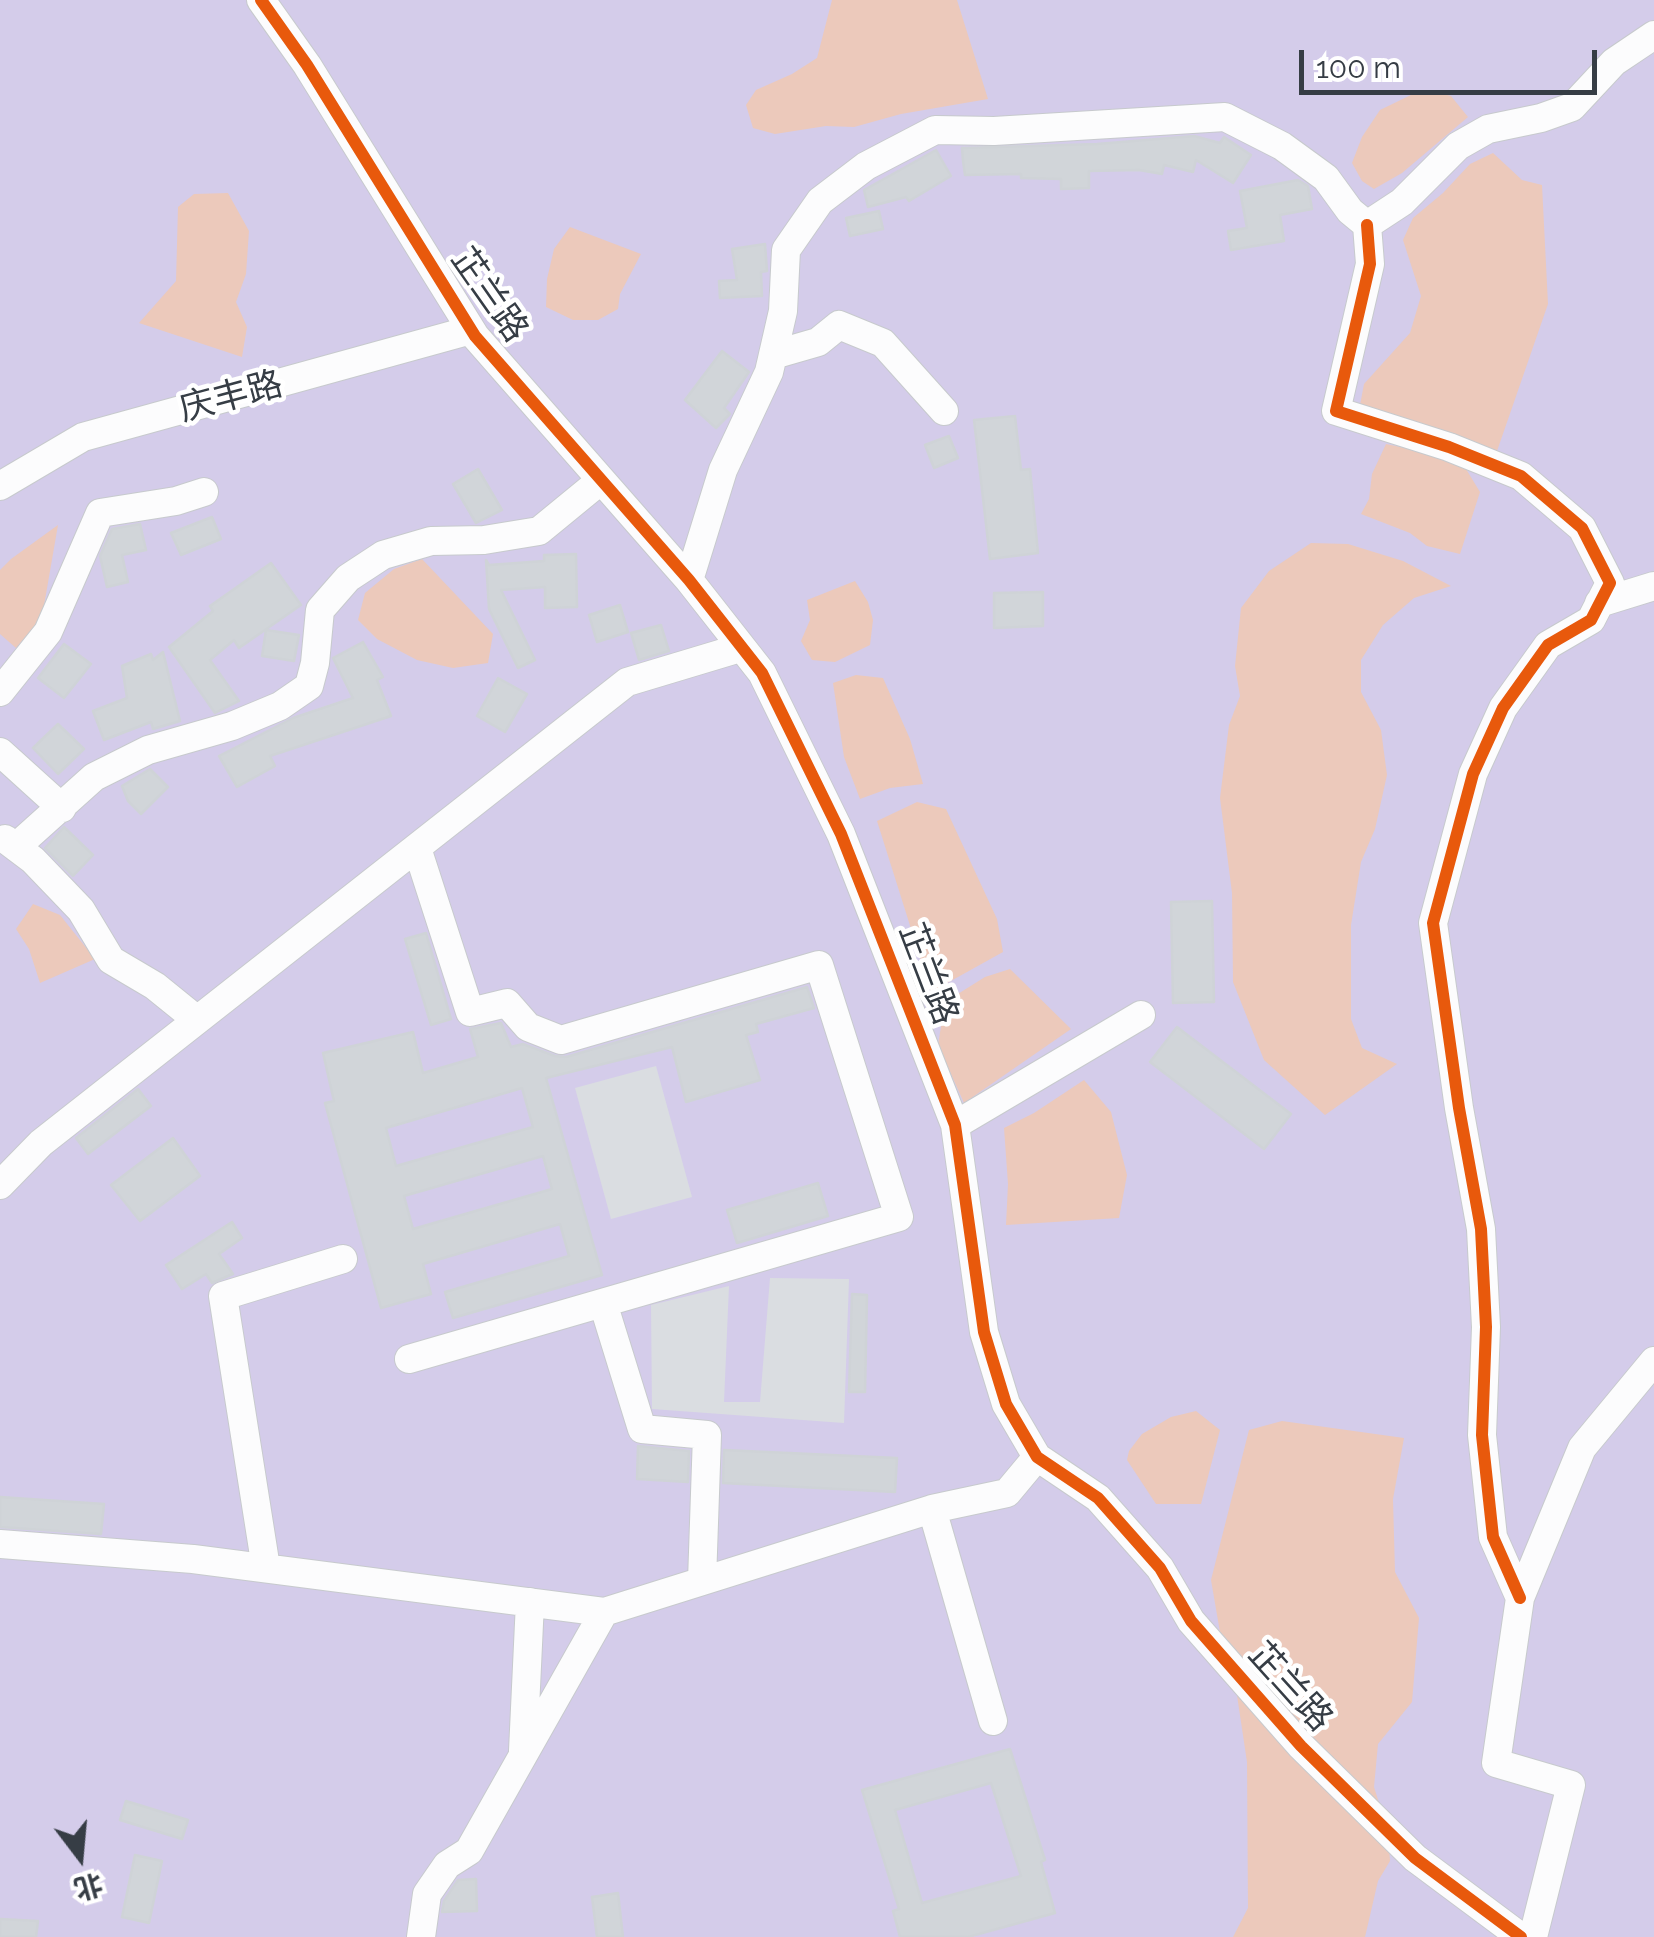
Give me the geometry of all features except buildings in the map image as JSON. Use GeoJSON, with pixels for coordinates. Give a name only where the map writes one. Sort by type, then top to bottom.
{"type":"FeatureCollection","features":[{"type":"Feature","properties":{"kind":"street","name":"芷兰路"},"geometry":{"type":"LineString","coordinates":[[261,0],[307,65],[471,330],[688,580],[762,673],[840,834],[955,1125],[984,1332],[1006,1404],[1037,1458],[1098,1498],[1160,1568],[1191,1620],[1301,1746],[1415,1858],[1521,1937]]}},
{"type":"Feature","properties":{"kind":"street"},"geometry":{"type":"LineString","coordinates":[[1367,224],[1402,202],[1458,146],[1488,129],[1572,107],[1614,62],[1654,35]]}},
{"type":"Feature","properties":{"kind":"street"},"geometry":{"type":"LineString","coordinates":[[688,580],[723,470],[769,372],[782,311],[786,250],[820,201],[866,166],[934,130],[994,131],[1224,117],[1282,146],[1326,178],[1350,211],[1367,224],[1370,264],[1336,412],[1449,446],[1521,476],[1582,528],[1610,583],[1590,620],[1548,645],[1503,708],[1473,774],[1433,923],[1447,1032],[1481,1229],[1486,1327],[1482,1436],[1493,1537],[1520,1598]]}},
{"type":"Feature","properties":{"kind":"street"},"geometry":{"type":"LineString","coordinates":[[773,356],[818,342],[839,325],[884,343],[944,411]]}},
{"type":"Feature","properties":{"kind":"street","name":"庆丰路"},"geometry":{"type":"LineString","coordinates":[[0,486],[83,438],[471,330]]}},
{"type":"Feature","properties":{"kind":"street"},"geometry":{"type":"LineString","coordinates":[[197,1020],[155,986],[111,960],[81,910],[33,860],[8,843],[62,808],[94,776],[148,750],[232,726],[280,706],[309,686],[320,610],[348,578],[383,555],[431,542],[484,540],[539,531],[600,480]]}},
{"type":"Feature","properties":{"kind":"street"},"geometry":{"type":"LineString","coordinates":[[0,692],[48,632],[100,514],[176,501],[204,492]]}},
{"type":"Feature","properties":{"kind":"street"},"geometry":{"type":"LineString","coordinates":[[1599,603],[1654,586]]}},
{"type":"Feature","properties":{"kind":"street"},"geometry":{"type":"LineString","coordinates":[[0,1184],[41,1142],[627,682],[740,648]]}},
{"type":"Feature","properties":{"kind":"street"},"geometry":{"type":"LineString","coordinates":[[0,752],[62,808]]}},
{"type":"Feature","properties":{"kind":"street"},"geometry":{"type":"LineString","coordinates":[[409,1358],[899,1217],[820,966],[560,1040],[528,1027],[507,1003],[470,1012],[417,848]]}},
{"type":"Feature","properties":{"kind":"street"},"geometry":{"type":"LineString","coordinates":[[955,1125],[1141,1015]]}},
{"type":"Feature","properties":{"kind":"street"},"geometry":{"type":"LineString","coordinates":[[266,1568],[223,1296],[343,1259]]}},
{"type":"Feature","properties":{"kind":"street"},"geometry":{"type":"LineString","coordinates":[[603,1302],[642,1429],[706,1434],[702,1581]]}},
{"type":"Feature","properties":{"kind":"street"},"geometry":{"type":"LineString","coordinates":[[1533,1937],[1571,1785],[1496,1763],[1520,1598],[1582,1448],[1654,1361]]}},
{"type":"Feature","properties":{"kind":"street"},"geometry":{"type":"LineString","coordinates":[[0,1544],[266,1568],[604,1612],[932,1510],[1008,1493],[1037,1458]]}},
{"type":"Feature","properties":{"kind":"street"},"geometry":{"type":"LineString","coordinates":[[932,1510],[993,1722]]}},
{"type":"Feature","properties":{"kind":"street"},"geometry":{"type":"LineString","coordinates":[[522,1757],[530,1602]]}},
{"type":"Feature","properties":{"kind":"street"},"geometry":{"type":"LineString","coordinates":[[420,1937],[427,1894],[447,1865],[469,1851],[604,1612]]}},
{"type":"Feature","properties":{"kind":"shaded area"},"geometry":{"type":"Polygon","coordinates":[[[0,0],[1654,0],[1654,1937],[0,1937],[0,0]]]}},
{"type":"Feature","properties":{"kind":"shaded area"},"geometry":{"type":"Polygon","coordinates":[[[832,0],[957,0],[988,99],[901,114],[854,127],[826,126],[775,134],[753,128],[746,105],[756,90],[817,58],[832,0]]]}},
{"type":"Feature","properties":{"kind":"shaded area"},"geometry":{"type":"Polygon","coordinates":[[[1436,92],[1451,96],[1468,117],[1402,173],[1374,189],[1362,181],[1352,163],[1362,137],[1380,110],[1413,94],[1436,92]]]}},
{"type":"Feature","properties":{"kind":"shaded area"},"geometry":{"type":"Polygon","coordinates":[[[1493,153],[1522,180],[1542,185],[1548,304],[1497,451],[1360,405],[1364,384],[1410,333],[1421,296],[1403,240],[1413,218],[1470,164],[1493,153]]]}},
{"type":"Feature","properties":{"kind":"shaded area"},"geometry":{"type":"Polygon","coordinates":[[[228,193],[249,231],[246,274],[236,302],[247,327],[242,357],[139,323],[176,281],[178,207],[194,194],[228,193]]]}},
{"type":"Feature","properties":{"kind":"shaded area"},"geometry":{"type":"Polygon","coordinates":[[[570,227],[641,254],[620,294],[618,309],[598,320],[573,320],[546,307],[554,249],[570,227]]]}},
{"type":"Feature","properties":{"kind":"shaded area"},"geometry":{"type":"Polygon","coordinates":[[[1386,444],[1424,452],[1466,469],[1480,492],[1460,554],[1427,546],[1410,533],[1361,514],[1369,499],[1372,474],[1386,444]]]}},
{"type":"Feature","properties":{"kind":"shaded area"},"geometry":{"type":"Polygon","coordinates":[[[58,525],[42,617],[16,648],[0,634],[0,570],[58,525]]]}},
{"type":"Feature","properties":{"kind":"shaded area"},"geometry":{"type":"Polygon","coordinates":[[[1311,543],[1348,544],[1403,561],[1451,586],[1414,598],[1383,625],[1361,660],[1361,692],[1381,730],[1387,775],[1375,829],[1361,862],[1351,925],[1351,1019],[1362,1048],[1397,1064],[1325,1115],[1264,1060],[1233,982],[1232,893],[1220,798],[1229,725],[1240,696],[1235,666],[1241,608],[1269,571],[1311,543]]]}},
{"type":"Feature","properties":{"kind":"shaded area"},"geometry":{"type":"Polygon","coordinates":[[[422,559],[493,634],[488,663],[453,668],[417,660],[377,639],[358,620],[365,593],[394,569],[422,559]]]}},
{"type":"Feature","properties":{"kind":"shaded area"},"geometry":{"type":"Polygon","coordinates":[[[855,581],[868,602],[873,620],[870,645],[835,662],[812,660],[801,641],[810,620],[807,600],[855,581]]]}},
{"type":"Feature","properties":{"kind":"shaded area"},"geometry":{"type":"Polygon","coordinates":[[[856,675],[883,678],[910,739],[923,784],[890,788],[860,799],[844,757],[833,683],[856,675]]]}},
{"type":"Feature","properties":{"kind":"shaded area"},"geometry":{"type":"Polygon","coordinates":[[[917,802],[946,809],[997,919],[1003,952],[931,992],[877,821],[917,802]]]}},
{"type":"Feature","properties":{"kind":"shaded area"},"geometry":{"type":"Polygon","coordinates":[[[33,904],[60,915],[95,959],[40,983],[29,949],[16,929],[33,904]]]}},
{"type":"Feature","properties":{"kind":"shaded area"},"geometry":{"type":"Polygon","coordinates":[[[1010,969],[1071,1029],[964,1103],[938,1045],[945,1002],[985,977],[1010,969]]]}},
{"type":"Feature","properties":{"kind":"shaded area"},"geometry":{"type":"Polygon","coordinates":[[[656,1066],[692,1197],[611,1219],[575,1088],[656,1066]]]}},
{"type":"Feature","properties":{"kind":"shaded area"},"geometry":{"type":"Polygon","coordinates":[[[1084,1080],[1111,1112],[1127,1175],[1119,1218],[1006,1225],[1004,1128],[1084,1080]]]}},
{"type":"Feature","properties":{"kind":"shaded area"},"geometry":{"type":"Polygon","coordinates":[[[770,1278],[849,1279],[844,1423],[652,1409],[651,1305],[729,1286],[724,1402],[760,1402],[770,1278]]]}},
{"type":"Feature","properties":{"kind":"shaded area"},"geometry":{"type":"Polygon","coordinates":[[[1196,1411],[1220,1430],[1201,1504],[1156,1504],[1127,1460],[1129,1451],[1142,1434],[1171,1417],[1196,1411]]]}},
{"type":"Feature","properties":{"kind":"shaded area"},"geometry":{"type":"Polygon","coordinates":[[[1282,1421],[1404,1438],[1393,1499],[1395,1572],[1419,1618],[1412,1702],[1378,1744],[1374,1787],[1388,1831],[1390,1861],[1378,1881],[1365,1937],[1233,1937],[1248,1908],[1247,1762],[1235,1682],[1221,1638],[1211,1580],[1249,1430],[1282,1421]]]}},
{"type":"Feature","properties":{"kind":"cycle path"},"geometry":{"type":"LineString","coordinates":[[261,0],[307,65],[475,336],[689,580],[762,673],[841,834],[955,1125],[984,1332],[1006,1404],[1037,1457],[1098,1498],[1160,1568],[1191,1621],[1301,1746],[1415,1858],[1521,1937]]}},
{"type":"Feature","properties":{"kind":"cycle path"},"geometry":{"type":"LineString","coordinates":[[1367,225],[1370,264],[1336,411],[1449,447],[1521,476],[1582,528],[1610,583],[1591,620],[1548,645],[1503,708],[1473,774],[1433,923],[1481,1229],[1486,1327],[1482,1435],[1493,1537],[1520,1598]]}}]}
